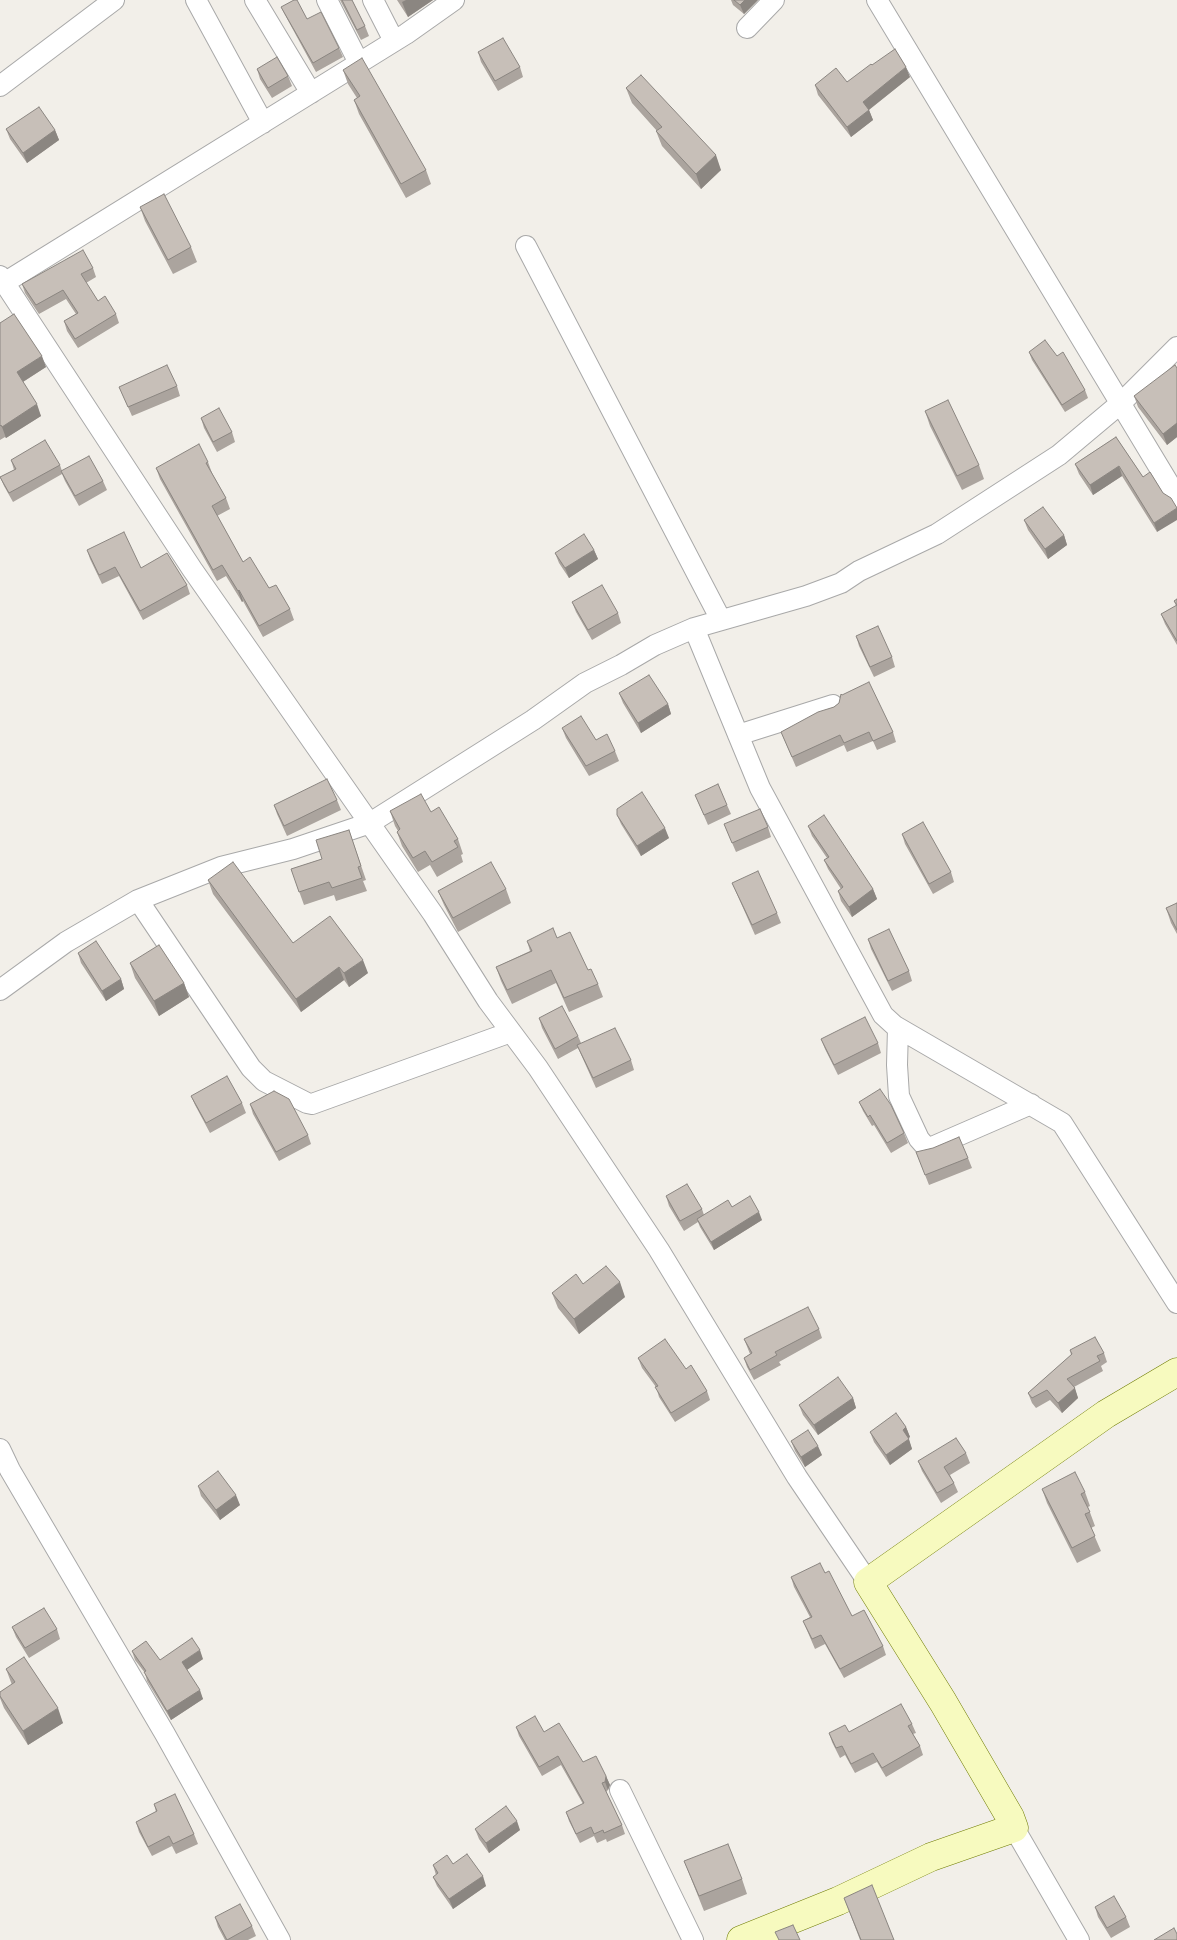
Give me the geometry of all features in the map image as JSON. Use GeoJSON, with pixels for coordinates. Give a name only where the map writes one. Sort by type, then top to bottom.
{"type":"FeatureCollection","features":[{"type":"Feature","properties":{"kind":"street"},"geometry":{"type":"LineString","coordinates":[[0,86],[114,0]]}},
{"type":"Feature","properties":{"kind":"street"},"geometry":{"type":"LineString","coordinates":[[196,0],[263,123]]}},
{"type":"Feature","properties":{"kind":"street"},"geometry":{"type":"LineString","coordinates":[[255,0],[311,93]]}},
{"type":"Feature","properties":{"kind":"street"},"geometry":{"type":"LineString","coordinates":[[327,0],[359,63]]}},
{"type":"Feature","properties":{"kind":"street"},"geometry":{"type":"LineString","coordinates":[[373,0],[394,41]]}},
{"type":"Feature","properties":{"kind":"street"},"geometry":{"type":"LineString","coordinates":[[454,0],[394,41],[263,123],[2,279],[192,569],[433,914],[488,1001],[538,1068],[659,1250],[797,1477],[868,1582],[943,1702],[1079,1940]]}},
{"type":"Feature","properties":{"kind":"street"},"geometry":{"type":"LineString","coordinates":[[747,28],[774,0]]}},
{"type":"Feature","properties":{"kind":"street"},"geometry":{"type":"LineString","coordinates":[[878,0],[1177,497]]}},
{"type":"Feature","properties":{"kind":"street"},"geometry":{"type":"LineString","coordinates":[[526,246],[721,620]]}},
{"type":"Feature","properties":{"kind":"street"},"geometry":{"type":"LineString","coordinates":[[0,990],[66,942],[138,900],[221,867],[293,849],[370,823],[533,720],[585,683],[656,645],[694,628],[806,596],[841,583],[859,571],[936,534],[1060,455],[1121,403],[1177,347]]}},
{"type":"Feature","properties":{"kind":"street"},"geometry":{"type":"LineString","coordinates":[[694,628],[760,788],[884,1015],[898,1028],[1062,1123],[1177,1303]]}},
{"type":"Feature","properties":{"kind":"street"},"geometry":{"type":"LineString","coordinates":[[738,735],[833,705]]}},
{"type":"Feature","properties":{"kind":"street"},"geometry":{"type":"LineString","coordinates":[[138,900],[251,1068],[264,1081],[307,1104],[312,1104],[511,1032]]}},
{"type":"Feature","properties":{"kind":"street"},"geometry":{"type":"LineString","coordinates":[[898,1028],[899,1096],[918,1139],[926,1147],[932,1147],[1031,1104]]}},
{"type":"Feature","properties":{"kind":"street"},"geometry":{"type":"LineString","coordinates":[[868,1582],[1106,1414],[1177,1372]]}},
{"type":"Feature","properties":{"kind":"street"},"geometry":{"type":"LineString","coordinates":[[0,1449],[10,1470],[165,1734],[280,1940]]}},
{"type":"Feature","properties":{"kind":"street"},"geometry":{"type":"LineString","coordinates":[[620,1790],[693,1940]]}},
{"type":"Feature","properties":{"kind":"street"},"geometry":{"type":"LineString","coordinates":[[741,1940],[838,1901],[931,1857],[1014,1828]]}},
{"type":"Feature","properties":{"kind":"building"},"geometry":{"type":"Polygon","coordinates":[[[297,0],[307,19],[321,12],[339,48],[313,63],[281,7],[297,0]]]}},
{"type":"Feature","properties":{"kind":"building"},"geometry":{"type":"Polygon","coordinates":[[[342,0],[352,0],[365,26],[357,30],[342,0]]]}},
{"type":"Feature","properties":{"kind":"building"},"geometry":{"type":"Polygon","coordinates":[[[734,0],[745,0],[740,5],[734,0]]]}},
{"type":"Feature","properties":{"kind":"building"},"geometry":{"type":"Polygon","coordinates":[[[503,38],[520,67],[495,81],[478,52],[503,38]]]}},
{"type":"Feature","properties":{"kind":"building"},"geometry":{"type":"Polygon","coordinates":[[[895,49],[906,67],[863,102],[869,110],[847,127],[815,85],[836,68],[847,82],[895,49]]]}},
{"type":"Feature","properties":{"kind":"building"},"geometry":{"type":"Polygon","coordinates":[[[277,57],[288,76],[268,88],[257,69],[277,57]]]}},
{"type":"Feature","properties":{"kind":"building"},"geometry":{"type":"Polygon","coordinates":[[[362,58],[426,170],[401,184],[354,100],[360,96],[343,70],[362,58]]]}},
{"type":"Feature","properties":{"kind":"building"},"geometry":{"type":"Polygon","coordinates":[[[641,75],[716,155],[696,174],[656,131],[662,127],[626,88],[641,75]]]}},
{"type":"Feature","properties":{"kind":"building"},"geometry":{"type":"Polygon","coordinates":[[[39,107],[55,130],[23,153],[6,129],[39,107]]]}},
{"type":"Feature","properties":{"kind":"building"},"geometry":{"type":"Polygon","coordinates":[[[164,194],[191,247],[168,260],[140,207],[164,194]]]}},
{"type":"Feature","properties":{"kind":"building"},"geometry":{"type":"Polygon","coordinates":[[[83,250],[93,268],[81,274],[98,301],[105,296],[116,314],[75,339],[64,321],[78,313],[63,290],[36,305],[22,284],[83,250]]]}},
{"type":"Feature","properties":{"kind":"building"},"geometry":{"type":"Polygon","coordinates":[[[14,314],[42,356],[17,372],[37,404],[2,427],[0,426],[0,323],[14,314]]]}},
{"type":"Feature","properties":{"kind":"building"},"geometry":{"type":"Polygon","coordinates":[[[1045,340],[1057,356],[1063,352],[1085,390],[1062,405],[1029,352],[1045,340]]]}},
{"type":"Feature","properties":{"kind":"building"},"geometry":{"type":"Polygon","coordinates":[[[167,365],[177,386],[128,407],[119,387],[167,365]]]}},
{"type":"Feature","properties":{"kind":"building"},"geometry":{"type":"Polygon","coordinates":[[[1175,365],[1177,368],[1177,423],[1163,434],[1134,396],[1175,365]]]}},
{"type":"Feature","properties":{"kind":"building"},"geometry":{"type":"Polygon","coordinates":[[[948,400],[979,465],[957,476],[925,411],[948,400]]]}},
{"type":"Feature","properties":{"kind":"building"},"geometry":{"type":"Polygon","coordinates":[[[219,408],[232,432],[213,442],[201,418],[219,408]]]}},
{"type":"Feature","properties":{"kind":"building"},"geometry":{"type":"Polygon","coordinates":[[[1116,437],[1143,477],[1150,472],[1163,493],[1171,498],[1177,508],[1154,523],[1119,466],[1090,485],[1075,464],[1116,437]]]}},
{"type":"Feature","properties":{"kind":"building"},"geometry":{"type":"Polygon","coordinates":[[[45,440],[60,465],[9,493],[0,477],[16,469],[11,460],[45,440]]]}},
{"type":"Feature","properties":{"kind":"building"},"geometry":{"type":"Polygon","coordinates":[[[199,444],[208,462],[206,463],[226,498],[212,506],[243,562],[250,557],[269,588],[276,585],[290,609],[259,626],[239,590],[222,565],[213,570],[156,468],[199,444]]]}},
{"type":"Feature","properties":{"kind":"building"},"geometry":{"type":"Polygon","coordinates":[[[89,456],[103,481],[75,496],[61,471],[89,456]]]}},
{"type":"Feature","properties":{"kind":"building"},"geometry":{"type":"Polygon","coordinates":[[[1043,507],[1064,535],[1045,549],[1024,520],[1043,507]]]}},
{"type":"Feature","properties":{"kind":"building"},"geometry":{"type":"Polygon","coordinates":[[[124,532],[141,568],[167,553],[187,585],[140,611],[115,567],[99,575],[87,550],[124,532]]]}},
{"type":"Feature","properties":{"kind":"building"},"geometry":{"type":"Polygon","coordinates":[[[584,534],[594,550],[565,568],[555,553],[584,534]]]}},
{"type":"Feature","properties":{"kind":"building"},"geometry":{"type":"Polygon","coordinates":[[[602,585],[618,613],[588,630],[572,602],[602,585]]]}},
{"type":"Feature","properties":{"kind":"building"},"geometry":{"type":"Polygon","coordinates":[[[1177,605],[1177,641],[1161,614],[1177,605]]]}},
{"type":"Feature","properties":{"kind":"building"},"geometry":{"type":"Polygon","coordinates":[[[878,626],[892,657],[870,667],[856,636],[878,626]]]}},
{"type":"Feature","properties":{"kind":"building"},"geometry":{"type":"Polygon","coordinates":[[[649,675],[668,704],[638,723],[619,693],[649,675]]]}},
{"type":"Feature","properties":{"kind":"building"},"geometry":{"type":"Polygon","coordinates":[[[869,682],[893,732],[873,741],[869,732],[844,743],[840,735],[792,757],[781,732],[818,712],[834,707],[839,703],[841,694],[869,682]]]}},
{"type":"Feature","properties":{"kind":"building"},"geometry":{"type":"Polygon","coordinates":[[[581,716],[596,740],[607,734],[615,751],[586,766],[562,728],[581,716]]]}},
{"type":"Feature","properties":{"kind":"building"},"geometry":{"type":"Polygon","coordinates":[[[327,779],[337,800],[284,826],[274,805],[327,779]]]}},
{"type":"Feature","properties":{"kind":"building"},"geometry":{"type":"Polygon","coordinates":[[[718,784],[727,805],[704,815],[695,795],[718,784]]]}},
{"type":"Feature","properties":{"kind":"building"},"geometry":{"type":"Polygon","coordinates":[[[642,792],[665,828],[637,846],[617,815],[617,809],[642,792]]]}},
{"type":"Feature","properties":{"kind":"building"},"geometry":{"type":"Polygon","coordinates":[[[421,794],[431,812],[439,807],[458,839],[454,841],[458,847],[432,862],[425,851],[413,858],[397,832],[400,829],[390,811],[421,794]]]}},
{"type":"Feature","properties":{"kind":"building"},"geometry":{"type":"Polygon","coordinates":[[[760,809],[768,827],[732,843],[724,824],[760,809]]]}},
{"type":"Feature","properties":{"kind":"building"},"geometry":{"type":"Polygon","coordinates":[[[824,815],[873,889],[849,907],[838,891],[843,887],[824,860],[829,857],[808,826],[824,815]]]}},
{"type":"Feature","properties":{"kind":"building"},"geometry":{"type":"Polygon","coordinates":[[[923,822],[951,872],[929,884],[902,834],[923,822]]]}},
{"type":"Feature","properties":{"kind":"building"},"geometry":{"type":"Polygon","coordinates":[[[349,830],[361,866],[358,867],[362,878],[332,888],[329,882],[299,892],[291,869],[322,859],[316,840],[349,830]]]}},
{"type":"Feature","properties":{"kind":"building"},"geometry":{"type":"Polygon","coordinates":[[[233,862],[293,943],[330,916],[363,960],[344,973],[339,967],[296,999],[208,880],[233,862]]]}},
{"type":"Feature","properties":{"kind":"building"},"geometry":{"type":"Polygon","coordinates":[[[491,862],[506,889],[453,918],[438,891],[491,862]]]}},
{"type":"Feature","properties":{"kind":"building"},"geometry":{"type":"Polygon","coordinates":[[[758,871],[777,913],[752,925],[732,883],[758,871]]]}},
{"type":"Feature","properties":{"kind":"building"},"geometry":{"type":"Polygon","coordinates":[[[1177,903],[1177,930],[1166,908],[1177,903]]]}},
{"type":"Feature","properties":{"kind":"building"},"geometry":{"type":"Polygon","coordinates":[[[553,928],[557,938],[570,932],[588,970],[591,969],[598,984],[564,998],[551,970],[507,990],[496,967],[532,951],[527,941],[553,928]]]}},
{"type":"Feature","properties":{"kind":"building"},"geometry":{"type":"Polygon","coordinates":[[[889,929],[909,971],[888,981],[868,939],[889,929]]]}},
{"type":"Feature","properties":{"kind":"building"},"geometry":{"type":"Polygon","coordinates":[[[96,941],[121,979],[102,991],[78,953],[96,941]]]}},
{"type":"Feature","properties":{"kind":"building"},"geometry":{"type":"Polygon","coordinates":[[[159,945],[184,983],[154,1001],[130,963],[159,945]]]}},
{"type":"Feature","properties":{"kind":"building"},"geometry":{"type":"Polygon","coordinates":[[[562,1006],[578,1036],[555,1049],[539,1018],[562,1006]]]}},
{"type":"Feature","properties":{"kind":"building"},"geometry":{"type":"Polygon","coordinates":[[[865,1017],[878,1043],[834,1065],[821,1039],[865,1017]]]}},
{"type":"Feature","properties":{"kind":"building"},"geometry":{"type":"Polygon","coordinates":[[[615,1028],[631,1060],[593,1078],[577,1045],[615,1028]]]}},
{"type":"Feature","properties":{"kind":"building"},"geometry":{"type":"Polygon","coordinates":[[[227,1076],[242,1103],[206,1123],[191,1096],[227,1076]]]}},
{"type":"Feature","properties":{"kind":"building"},"geometry":{"type":"Polygon","coordinates":[[[880,1089],[891,1105],[904,1133],[887,1143],[870,1115],[868,1117],[859,1102],[880,1089]]]}},
{"type":"Feature","properties":{"kind":"building"},"geometry":{"type":"Polygon","coordinates":[[[274,1091],[289,1099],[308,1135],[276,1152],[250,1104],[274,1091]]]}},
{"type":"Feature","properties":{"kind":"building"},"geometry":{"type":"Polygon","coordinates":[[[959,1137],[968,1158],[925,1175],[916,1152],[933,1148],[959,1137]]]}},
{"type":"Feature","properties":{"kind":"building"},"geometry":{"type":"Polygon","coordinates":[[[687,1184],[702,1209],[680,1221],[666,1196],[687,1184]]]}},
{"type":"Feature","properties":{"kind":"building"},"geometry":{"type":"Polygon","coordinates":[[[750,1196],[759,1212],[711,1242],[697,1219],[728,1200],[732,1207],[750,1196]]]}},
{"type":"Feature","properties":{"kind":"building"},"geometry":{"type":"Polygon","coordinates":[[[606,1266],[620,1282],[574,1319],[552,1293],[576,1274],[583,1284],[606,1266]]]}},
{"type":"Feature","properties":{"kind":"building"},"geometry":{"type":"Polygon","coordinates":[[[808,1307],[819,1329],[775,1352],[777,1355],[750,1370],[744,1358],[752,1353],[744,1339],[808,1307]]]}},
{"type":"Feature","properties":{"kind":"building"},"geometry":{"type":"Polygon","coordinates":[[[1095,1337],[1104,1353],[1097,1356],[1100,1361],[1067,1379],[1075,1388],[1058,1403],[1047,1390],[1032,1398],[1028,1393],[1072,1354],[1070,1350],[1095,1337]]]}},
{"type":"Feature","properties":{"kind":"building"},"geometry":{"type":"Polygon","coordinates":[[[665,1339],[686,1369],[691,1365],[707,1391],[671,1413],[655,1387],[658,1386],[638,1358],[665,1339]]]}},
{"type":"Feature","properties":{"kind":"building"},"geometry":{"type":"Polygon","coordinates":[[[838,1377],[853,1398],[814,1425],[799,1405],[838,1377]]]}},
{"type":"Feature","properties":{"kind":"building"},"geometry":{"type":"Polygon","coordinates":[[[896,1413],[906,1427],[903,1430],[909,1439],[886,1455],[870,1432],[896,1413]]]}},
{"type":"Feature","properties":{"kind":"building"},"geometry":{"type":"Polygon","coordinates":[[[808,1430],[818,1446],[801,1457],[791,1441],[808,1430]]]}},
{"type":"Feature","properties":{"kind":"building"},"geometry":{"type":"Polygon","coordinates":[[[956,1438],[966,1453],[944,1467],[954,1483],[937,1493],[918,1461],[956,1438]]]}},
{"type":"Feature","properties":{"kind":"building"},"geometry":{"type":"Polygon","coordinates":[[[218,1471],[236,1495],[216,1510],[198,1486],[218,1471]]]}},
{"type":"Feature","properties":{"kind":"building"},"geometry":{"type":"Polygon","coordinates":[[[1075,1472],[1085,1492],[1081,1494],[1090,1512],[1085,1514],[1095,1536],[1072,1548],[1042,1489],[1075,1472]]]}},
{"type":"Feature","properties":{"kind":"building"},"geometry":{"type":"Polygon","coordinates":[[[820,1563],[825,1573],[829,1571],[852,1616],[864,1610],[883,1646],[840,1669],[821,1635],[812,1639],[803,1621],[812,1617],[791,1577],[820,1563]]]}},
{"type":"Feature","properties":{"kind":"building"},"geometry":{"type":"Polygon","coordinates":[[[44,1608],[57,1629],[25,1648],[12,1627],[44,1608]]]}},
{"type":"Feature","properties":{"kind":"building"},"geometry":{"type":"Polygon","coordinates":[[[192,1638],[200,1650],[182,1662],[200,1690],[167,1711],[144,1672],[146,1671],[132,1651],[146,1641],[160,1660],[192,1638]]]}},
{"type":"Feature","properties":{"kind":"building"},"geometry":{"type":"Polygon","coordinates":[[[24,1657],[58,1708],[23,1731],[0,1696],[0,1692],[15,1682],[6,1669],[24,1657]]]}},
{"type":"Feature","properties":{"kind":"building"},"geometry":{"type":"Polygon","coordinates":[[[901,1704],[912,1724],[908,1726],[920,1746],[882,1768],[873,1753],[851,1764],[842,1746],[836,1748],[829,1733],[845,1725],[849,1732],[901,1704]]]}},
{"type":"Feature","properties":{"kind":"building"},"geometry":{"type":"Polygon","coordinates":[[[535,1716],[544,1732],[559,1723],[583,1762],[596,1756],[606,1776],[605,1782],[602,1783],[622,1825],[604,1833],[603,1830],[594,1834],[591,1827],[576,1834],[566,1812],[584,1803],[558,1756],[539,1767],[516,1727],[535,1716]]]}},
{"type":"Feature","properties":{"kind":"building"},"geometry":{"type":"Polygon","coordinates":[[[175,1794],[194,1834],[173,1844],[169,1836],[148,1847],[136,1822],[157,1811],[154,1804],[175,1794]]]}},
{"type":"Feature","properties":{"kind":"building"},"geometry":{"type":"Polygon","coordinates":[[[506,1806],[517,1821],[486,1843],[475,1829],[506,1806]]]}},
{"type":"Feature","properties":{"kind":"building"},"geometry":{"type":"Polygon","coordinates":[[[728,1844],[742,1879],[699,1896],[684,1861],[728,1844]]]}},
{"type":"Feature","properties":{"kind":"building"},"geometry":{"type":"Polygon","coordinates":[[[467,1854],[483,1876],[449,1899],[433,1877],[438,1873],[433,1865],[447,1855],[453,1864],[467,1854]]]}},
{"type":"Feature","properties":{"kind":"building"},"geometry":{"type":"Polygon","coordinates":[[[872,1885],[894,1940],[861,1940],[844,1898],[872,1885]]]}},
{"type":"Feature","properties":{"kind":"building"},"geometry":{"type":"Polygon","coordinates":[[[1114,1896],[1126,1917],[1107,1928],[1095,1907],[1114,1896]]]}},
{"type":"Feature","properties":{"kind":"building"},"geometry":{"type":"Polygon","coordinates":[[[240,1904],[252,1926],[227,1940],[215,1917],[240,1904]]]}},
{"type":"Feature","properties":{"kind":"building"},"geometry":{"type":"Polygon","coordinates":[[[793,1925],[800,1940],[779,1940],[775,1932],[793,1925]]]}},
{"type":"Feature","properties":{"kind":"building"},"geometry":{"type":"Polygon","coordinates":[[[1174,1928],[1177,1940],[1154,1940],[1174,1928]]]}}]}
